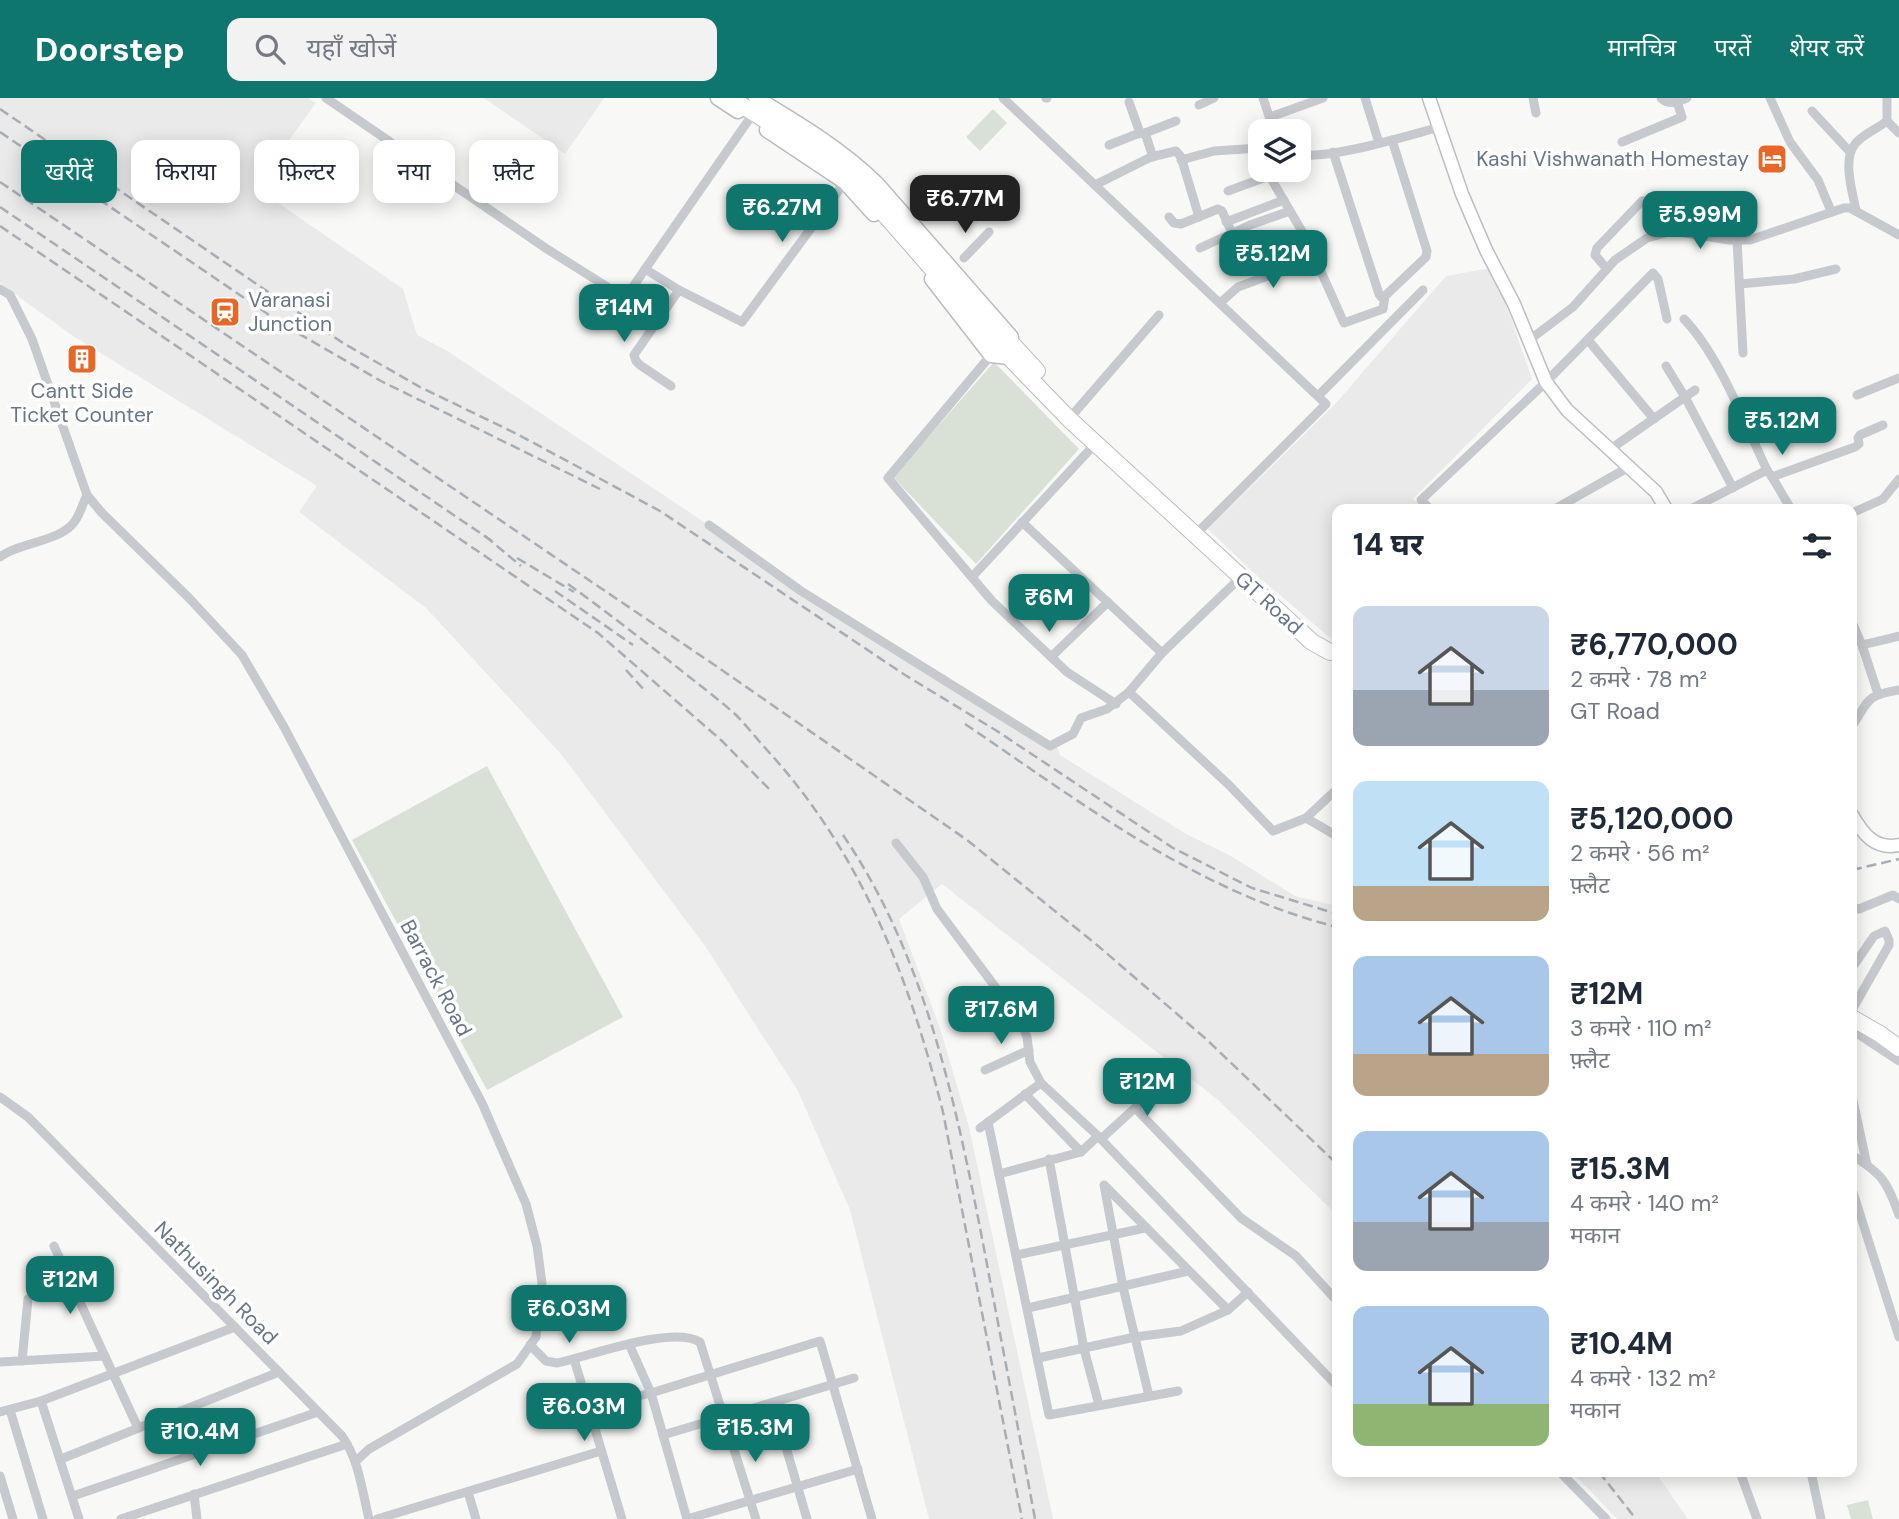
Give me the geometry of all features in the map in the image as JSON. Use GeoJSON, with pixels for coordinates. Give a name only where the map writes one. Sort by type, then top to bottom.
{"type":"FeatureCollection","features":[{"type":"Feature","properties":{"kind":"highway"},"geometry":{"type":"LineString","coordinates":[[730,98],[845,173],[866,193],[998,346],[1013,354]]}},
{"type":"Feature","properties":{"kind":"highway"},"geometry":{"type":"LineString","coordinates":[[749,98],[852,165],[874,186],[998,346]]}},
{"type":"Feature","properties":{"kind":"highway","name":"GT Road"},"geometry":{"type":"LineString","coordinates":[[1013,354],[1096,443],[1312,642],[1332,654]]}},
{"type":"Feature","properties":{"kind":"highway","name":"GT Road"},"geometry":{"type":"LineString","coordinates":[[1072,415],[1316,634],[1332,653]]}},
{"type":"Feature","properties":{"kind":"highway"},"geometry":{"type":"LineString","coordinates":[[1857,1021],[1899,1048]]}},
{"type":"Feature","properties":{"kind":"main road"},"geometry":{"type":"LineString","coordinates":[[718,98],[845,183],[998,346]]}},
{"type":"Feature","properties":{"kind":"main road","name":"GT Road"},"geometry":{"type":"LineString","coordinates":[[756,98],[856,163],[1009,334],[1013,354]]}},
{"type":"Feature","properties":{"kind":"street"},"geometry":{"type":"LineString","coordinates":[[326,98],[547,249],[617,293],[627,292],[632,288],[750,118]]}},
{"type":"Feature","properties":{"kind":"street"},"geometry":{"type":"LineString","coordinates":[[1003,98],[1326,404],[1201,529]]}},
{"type":"Feature","properties":{"kind":"street"},"geometry":{"type":"LineString","coordinates":[[1140,98],[1129,100],[1153,157]]}},
{"type":"Feature","properties":{"kind":"street"},"geometry":{"type":"LineString","coordinates":[[1199,105],[1213,98]]}},
{"type":"Feature","properties":{"kind":"street"},"geometry":{"type":"LineString","coordinates":[[1262,98],[1270,117],[1300,102],[1323,98]]}},
{"type":"Feature","properties":{"kind":"street"},"geometry":{"type":"LineString","coordinates":[[1365,98],[1378,143]]}},
{"type":"Feature","properties":{"kind":"street"},"geometry":{"type":"LineString","coordinates":[[1429,98],[1462,194],[1486,250],[1514,304],[1546,382],[1567,410],[1656,492],[1663,504]]}},
{"type":"Feature","properties":{"kind":"street"},"geometry":{"type":"LineString","coordinates":[[1533,98],[1536,113]]}},
{"type":"Feature","properties":{"kind":"street"},"geometry":{"type":"LineString","coordinates":[[1622,142],[1682,117],[1682,100],[1666,102],[1661,98]]}},
{"type":"Feature","properties":{"kind":"street"},"geometry":{"type":"LineString","coordinates":[[1770,98],[1790,142],[1818,180],[1830,211]]}},
{"type":"Feature","properties":{"kind":"street"},"geometry":{"type":"LineString","coordinates":[[1887,98],[1887,121],[1899,133]]}},
{"type":"Feature","properties":{"kind":"street"},"geometry":{"type":"LineString","coordinates":[[1812,111],[1850,152]]}},
{"type":"Feature","properties":{"kind":"street"},"geometry":{"type":"LineString","coordinates":[[1109,145],[1176,121]]}},
{"type":"Feature","properties":{"kind":"street"},"geometry":{"type":"LineString","coordinates":[[1856,211],[1849,165],[1850,152],[1857,141],[1887,121]]}},
{"type":"Feature","properties":{"kind":"street"},"geometry":{"type":"LineString","coordinates":[[1311,155],[1392,140],[1440,127]]}},
{"type":"Feature","properties":{"kind":"street"},"geometry":{"type":"LineString","coordinates":[[1273,182],[1316,258],[1344,323],[1383,309],[1385,296],[1426,257],[1427,251],[1392,140]]}},
{"type":"Feature","properties":{"kind":"street"},"geometry":{"type":"LineString","coordinates":[[1181,160],[1214,151],[1248,150]]}},
{"type":"Feature","properties":{"kind":"street"},"geometry":{"type":"LineString","coordinates":[[1095,185],[1153,157],[1176,151],[1199,217]]}},
{"type":"Feature","properties":{"kind":"street"},"geometry":{"type":"LineString","coordinates":[[1333,152],[1378,294],[1385,296]]}},
{"type":"Feature","properties":{"kind":"street"},"geometry":{"type":"LineString","coordinates":[[1228,191],[1248,182]]}},
{"type":"Feature","properties":{"kind":"street"},"geometry":{"type":"LineString","coordinates":[[645,269],[742,323],[845,183]]}},
{"type":"Feature","properties":{"kind":"street"},"geometry":{"type":"LineString","coordinates":[[1226,222],[1284,200]]}},
{"type":"Feature","properties":{"kind":"street"},"geometry":{"type":"LineString","coordinates":[[1607,269],[1597,260],[1597,248],[1642,201],[1647,201],[1673,231]]}},
{"type":"Feature","properties":{"kind":"street"},"geometry":{"type":"LineString","coordinates":[[1528,341],[1573,307],[1615,260],[1647,238],[1673,231],[1737,240],[1762,237],[1844,208],[1856,211],[1899,234]]}},
{"type":"Feature","properties":{"kind":"street"},"geometry":{"type":"LineString","coordinates":[[1169,218],[1174,223],[1181,224],[1221,209],[1232,233]]}},
{"type":"Feature","properties":{"kind":"street"},"geometry":{"type":"LineString","coordinates":[[1200,248],[1290,211]]}},
{"type":"Feature","properties":{"kind":"street"},"geometry":{"type":"LineString","coordinates":[[964,258],[989,232]]}},
{"type":"Feature","properties":{"kind":"street"},"geometry":{"type":"LineString","coordinates":[[1737,240],[1744,353]]}},
{"type":"Feature","properties":{"kind":"street"},"geometry":{"type":"LineString","coordinates":[[1220,303],[1238,287],[1316,258]]}},
{"type":"Feature","properties":{"kind":"street"},"geometry":{"type":"LineString","coordinates":[[1740,284],[1794,279],[1836,270]]}},
{"type":"Feature","properties":{"kind":"street"},"geometry":{"type":"LineString","coordinates":[[1425,504],[1421,500],[1546,382],[1653,273],[1658,279],[1667,318]]}},
{"type":"Feature","properties":{"kind":"street"},"geometry":{"type":"LineString","coordinates":[[0,289],[10,295],[32,339],[87,495],[74,523],[47,539],[6,552],[0,557]]}},
{"type":"Feature","properties":{"kind":"street"},"geometry":{"type":"LineString","coordinates":[[671,386],[640,365],[634,355],[679,290]]}},
{"type":"Feature","properties":{"kind":"street"},"geometry":{"type":"LineString","coordinates":[[1318,396],[1423,290]]}},
{"type":"Feature","properties":{"kind":"street"},"geometry":{"type":"LineString","coordinates":[[1072,415],[1159,315]]}},
{"type":"Feature","properties":{"kind":"street"},"geometry":{"type":"LineString","coordinates":[[1684,319],[1720,373],[1769,473],[1788,504]]}},
{"type":"Feature","properties":{"kind":"street"},"geometry":{"type":"LineString","coordinates":[[1588,340],[1654,419]]}},
{"type":"Feature","properties":{"kind":"street"},"geometry":{"type":"LineString","coordinates":[[998,346],[888,478],[992,601],[1067,671],[1116,704]]}},
{"type":"Feature","properties":{"kind":"street"},"geometry":{"type":"LineString","coordinates":[[1666,366],[1733,488]]}},
{"type":"Feature","properties":{"kind":"street"},"geometry":{"type":"LineString","coordinates":[[1857,395],[1899,378]]}},
{"type":"Feature","properties":{"kind":"street"},"geometry":{"type":"LineString","coordinates":[[1609,450],[1695,390]]}},
{"type":"Feature","properties":{"kind":"street"},"geometry":{"type":"LineString","coordinates":[[1701,504],[1769,473],[1857,446],[1860,435],[1883,425]]}},
{"type":"Feature","properties":{"kind":"street"},"geometry":{"type":"LineString","coordinates":[[972,577],[1096,443]]}},
{"type":"Feature","properties":{"kind":"street"},"geometry":{"type":"LineString","coordinates":[[1564,504],[1629,467]]}},
{"type":"Feature","properties":{"kind":"street"},"geometry":{"type":"LineString","coordinates":[[1857,511],[1881,500],[1899,480]]}},
{"type":"Feature","properties":{"kind":"street","name":"Barrack Road"},"geometry":{"type":"LineString","coordinates":[[87,495],[242,655],[284,727],[482,1103],[526,1204],[537,1247],[542,1283],[536,1337],[517,1364],[369,1449],[356,1461]]}},
{"type":"Feature","properties":{"kind":"street"},"geometry":{"type":"LineString","coordinates":[[1022,522],[1162,653]]}},
{"type":"Feature","properties":{"kind":"street"},"geometry":{"type":"LineString","coordinates":[[709,525],[801,592],[1050,746],[1073,734],[1081,718],[1116,704],[1162,653],[1241,577]]}},
{"type":"Feature","properties":{"kind":"street"},"geometry":{"type":"LineString","coordinates":[[1051,657],[1108,602]]}},
{"type":"Feature","properties":{"kind":"street"},"geometry":{"type":"LineString","coordinates":[[1857,634],[1878,694]]}},
{"type":"Feature","properties":{"kind":"street"},"geometry":{"type":"LineString","coordinates":[[1862,645],[1899,636]]}},
{"type":"Feature","properties":{"kind":"street"},"geometry":{"type":"LineString","coordinates":[[1857,718],[1869,698],[1899,690]]}},
{"type":"Feature","properties":{"kind":"street"},"geometry":{"type":"LineString","coordinates":[[1129,692],[1229,785],[1273,831],[1306,818],[1332,794]]}},
{"type":"Feature","properties":{"kind":"street"},"geometry":{"type":"LineString","coordinates":[[1306,818],[1332,833]]}},
{"type":"Feature","properties":{"kind":"street"},"geometry":{"type":"LineString","coordinates":[[1857,835],[1889,847],[1899,845]]}},
{"type":"Feature","properties":{"kind":"street"},"geometry":{"type":"LineString","coordinates":[[897,842],[923,877],[937,909],[1020,1020],[1026,1033],[1030,1062],[1041,1083],[1099,1138],[1332,1381]]}},
{"type":"Feature","properties":{"kind":"street"},"geometry":{"type":"LineString","coordinates":[[1857,909],[1892,895],[1899,899]]}},
{"type":"Feature","properties":{"kind":"street"},"geometry":{"type":"LineString","coordinates":[[1857,961],[1874,936],[1885,932],[1889,945],[1857,1001]]}},
{"type":"Feature","properties":{"kind":"street"},"geometry":{"type":"LineString","coordinates":[[1857,1033],[1899,1060]]}},
{"type":"Feature","properties":{"kind":"street"},"geometry":{"type":"LineString","coordinates":[[985,1070],[1029,1050]]}},
{"type":"Feature","properties":{"kind":"street"},"geometry":{"type":"LineString","coordinates":[[999,1174],[1082,1152],[1172,1074]]}},
{"type":"Feature","properties":{"kind":"street"},"geometry":{"type":"LineString","coordinates":[[979,1128],[1041,1083]]}},
{"type":"Feature","properties":{"kind":"street"},"geometry":{"type":"LineString","coordinates":[[1025,1094],[1082,1152]]}},
{"type":"Feature","properties":{"kind":"street","name":"Nathusingh Road"},"geometry":{"type":"LineString","coordinates":[[0,1097],[28,1117],[347,1444],[356,1461],[369,1519]]}},
{"type":"Feature","properties":{"kind":"street"},"geometry":{"type":"LineString","coordinates":[[1135,1108],[1241,1218],[1296,1256],[1332,1296]]}},
{"type":"Feature","properties":{"kind":"street"},"geometry":{"type":"LineString","coordinates":[[1857,1120],[1867,1165]]}},
{"type":"Feature","properties":{"kind":"street"},"geometry":{"type":"LineString","coordinates":[[988,1122],[1049,1415],[1178,1391]]}},
{"type":"Feature","properties":{"kind":"street"},"geometry":{"type":"LineString","coordinates":[[1857,1158],[1887,1185],[1899,1215]]}},
{"type":"Feature","properties":{"kind":"street"},"geometry":{"type":"LineString","coordinates":[[1049,1160],[1084,1349],[1099,1405]]}},
{"type":"Feature","properties":{"kind":"street"},"geometry":{"type":"LineString","coordinates":[[1149,1396],[1112,1236],[1104,1185],[1228,1310]]}},
{"type":"Feature","properties":{"kind":"street"},"geometry":{"type":"LineString","coordinates":[[1857,1205],[1899,1337]]}},
{"type":"Feature","properties":{"kind":"street"},"geometry":{"type":"LineString","coordinates":[[1016,1255],[1145,1228]]}},
{"type":"Feature","properties":{"kind":"street"},"geometry":{"type":"LineString","coordinates":[[54,1246],[138,1429]]}},
{"type":"Feature","properties":{"kind":"street"},"geometry":{"type":"LineString","coordinates":[[1028,1308],[1188,1271]]}},
{"type":"Feature","properties":{"kind":"street"},"geometry":{"type":"LineString","coordinates":[[1038,1358],[1135,1337],[1181,1331],[1228,1310],[1248,1292]]}},
{"type":"Feature","properties":{"kind":"street"},"geometry":{"type":"LineString","coordinates":[[22,1361],[28,1299]]}},
{"type":"Feature","properties":{"kind":"street"},"geometry":{"type":"LineString","coordinates":[[43,1519],[5,1411],[41,1401],[234,1327]]}},
{"type":"Feature","properties":{"kind":"street"},"geometry":{"type":"LineString","coordinates":[[530,1345],[546,1361],[557,1363],[659,1338],[693,1338],[700,1342],[756,1519]]}},
{"type":"Feature","properties":{"kind":"street"},"geometry":{"type":"LineString","coordinates":[[589,1408],[651,1393],[820,1341],[872,1519]]}},
{"type":"Feature","properties":{"kind":"street"},"geometry":{"type":"LineString","coordinates":[[629,1344],[651,1393],[687,1519],[858,1469]]}},
{"type":"Feature","properties":{"kind":"street"},"geometry":{"type":"LineString","coordinates":[[0,1362],[105,1356]]}},
{"type":"Feature","properties":{"kind":"street"},"geometry":{"type":"LineString","coordinates":[[574,1359],[622,1519]]}},
{"type":"Feature","properties":{"kind":"street"},"geometry":{"type":"LineString","coordinates":[[61,1459],[279,1372]]}},
{"type":"Feature","properties":{"kind":"street"},"geometry":{"type":"LineString","coordinates":[[663,1435],[854,1378]]}},
{"type":"Feature","properties":{"kind":"street"},"geometry":{"type":"LineString","coordinates":[[41,1401],[79,1519]]}},
{"type":"Feature","properties":{"kind":"street"},"geometry":{"type":"LineString","coordinates":[[773,1403],[807,1519]]}},
{"type":"Feature","properties":{"kind":"street"},"geometry":{"type":"LineString","coordinates":[[73,1496],[318,1412]]}},
{"type":"Feature","properties":{"kind":"street"},"geometry":{"type":"LineString","coordinates":[[121,1519],[347,1444]]}},
{"type":"Feature","properties":{"kind":"street"},"geometry":{"type":"LineString","coordinates":[[377,1519],[601,1451]]}},
{"type":"Feature","properties":{"kind":"street"},"geometry":{"type":"LineString","coordinates":[[0,1476],[13,1519]]}},
{"type":"Feature","properties":{"kind":"street"},"geometry":{"type":"LineString","coordinates":[[1565,1477],[1606,1519]]}},
{"type":"Feature","properties":{"kind":"street"},"geometry":{"type":"LineString","coordinates":[[1742,1477],[1757,1519]]}},
{"type":"Feature","properties":{"kind":"street"},"geometry":{"type":"LineString","coordinates":[[1812,1477],[1821,1519]]}},
{"type":"Feature","properties":{"kind":"street"},"geometry":{"type":"LineString","coordinates":[[468,1492],[476,1519]]}},
{"type":"Feature","properties":{"kind":"street"},"geometry":{"type":"LineString","coordinates":[[194,1494],[197,1519]]}},
{"type":"Feature","properties":{"kind":"shaded area"},"geometry":{"type":"Polygon","coordinates":[[[0,98],[308,98],[316,103],[289,140],[254,140],[254,203],[278,203],[403,289],[417,335],[449,352],[1000,719],[1056,744],[1060,755],[1186,834],[1231,856],[1295,896],[1332,905],[1332,1210],[1217,1099],[942,884],[899,919],[940,1028],[969,1127],[1053,1519],[929,1519],[850,1210],[798,1091],[705,946],[561,754],[426,608],[299,512],[317,486],[73,336],[0,283],[0,98]]]}},
{"type":"Feature","properties":{"kind":"shaded area"},"geometry":{"type":"Polygon","coordinates":[[[484,98],[604,98],[565,154],[558,149],[558,140],[545,140],[484,98]]]}},
{"type":"Feature","properties":{"kind":"shaded area"},"geometry":{"type":"Polygon","coordinates":[[[993,109],[1007,123],[980,151],[966,137],[993,109]]]}},
{"type":"Feature","properties":{"kind":"shaded area"},"geometry":{"type":"Polygon","coordinates":[[[1485,269],[1494,270],[1532,379],[1413,499],[1418,504],[1332,504],[1332,640],[1253,572],[1208,529],[1337,402],[1446,276],[1485,269]]]}},
{"type":"Feature","properties":{"kind":"shaded area"},"geometry":{"type":"Polygon","coordinates":[[[994,362],[1079,449],[976,564],[893,477],[994,362]]]}},
{"type":"Feature","properties":{"kind":"shaded area"},"geometry":{"type":"Polygon","coordinates":[[[487,766],[623,1017],[487,1090],[352,840],[487,766]]]}},
{"type":"Feature","properties":{"kind":"shaded area"},"geometry":{"type":"Polygon","coordinates":[[[1577,1477],[1659,1477],[1688,1519],[1617,1519],[1577,1477]]]}},
{"type":"Feature","properties":{"kind":"shaded area"},"geometry":{"type":"Polygon","coordinates":[[[1868,1500],[1873,1519],[1851,1519],[1847,1505],[1868,1500]]]}},
{"type":"Feature","properties":{"kind":"railway"},"geometry":{"type":"LineString","coordinates":[[0,109],[343,343],[420,387],[517,434],[660,511],[905,675],[997,731],[1173,848],[1252,888],[1332,912]]}},
{"type":"Feature","properties":{"kind":"railway"},"geometry":{"type":"LineString","coordinates":[[0,132],[284,325],[381,381],[600,489]]}},
{"type":"Feature","properties":{"kind":"railway"},"geometry":{"type":"LineString","coordinates":[[0,182],[716,666],[967,840],[1097,945],[1206,1039],[1332,1159]]}},
{"type":"Feature","properties":{"kind":"railway"},"geometry":{"type":"LineString","coordinates":[[0,207],[492,541]]}},
{"type":"Feature","properties":{"kind":"railway"},"geometry":{"type":"LineString","coordinates":[[0,226],[598,633],[721,740],[772,792]]}},
{"type":"Feature","properties":{"kind":"railway"},"geometry":{"type":"LineString","coordinates":[[485,536],[521,566]]}},
{"type":"Feature","properties":{"kind":"railway"},"geometry":{"type":"LineString","coordinates":[[517,558],[574,592]]}},
{"type":"Feature","properties":{"kind":"railway"},"geometry":{"type":"LineString","coordinates":[[568,584],[739,718],[800,790],[830,831],[878,919],[915,1013],[943,1112],[1022,1519]]}},
{"type":"Feature","properties":{"kind":"railway"},"geometry":{"type":"LineString","coordinates":[[555,591],[633,645]]}},
{"type":"Feature","properties":{"kind":"railway"},"geometry":{"type":"LineString","coordinates":[[626,670],[646,692]]}},
{"type":"Feature","properties":{"kind":"railway"},"geometry":{"type":"LineString","coordinates":[[965,724],[1097,814],[1189,868],[1236,892],[1332,925]]}},
{"type":"Feature","properties":{"kind":"railway"},"geometry":{"type":"LineString","coordinates":[[843,835],[872,883],[897,933],[936,1039],[964,1149],[1035,1519]]}},
{"type":"Feature","properties":{"kind":"railway"},"geometry":{"type":"LineString","coordinates":[[1857,869],[1899,859]]}},
{"type":"Feature","properties":{"kind":"railway"},"geometry":{"type":"LineString","coordinates":[[1603,1477],[1636,1519]]}},
{"type":"Feature","properties":{"kind":"place","name":"Kashi Vishwanath Homestay"},"geometry":{"type":"Point","coordinates":[1772,159]}},
{"type":"Feature","properties":{"kind":"place","name":"Varanasi Junction"},"geometry":{"type":"Point","coordinates":[225,312]}},
{"type":"Feature","properties":{"kind":"place","name":"Cantt Side Ticket Counter"},"geometry":{"type":"Point","coordinates":[82,359]}}]}
